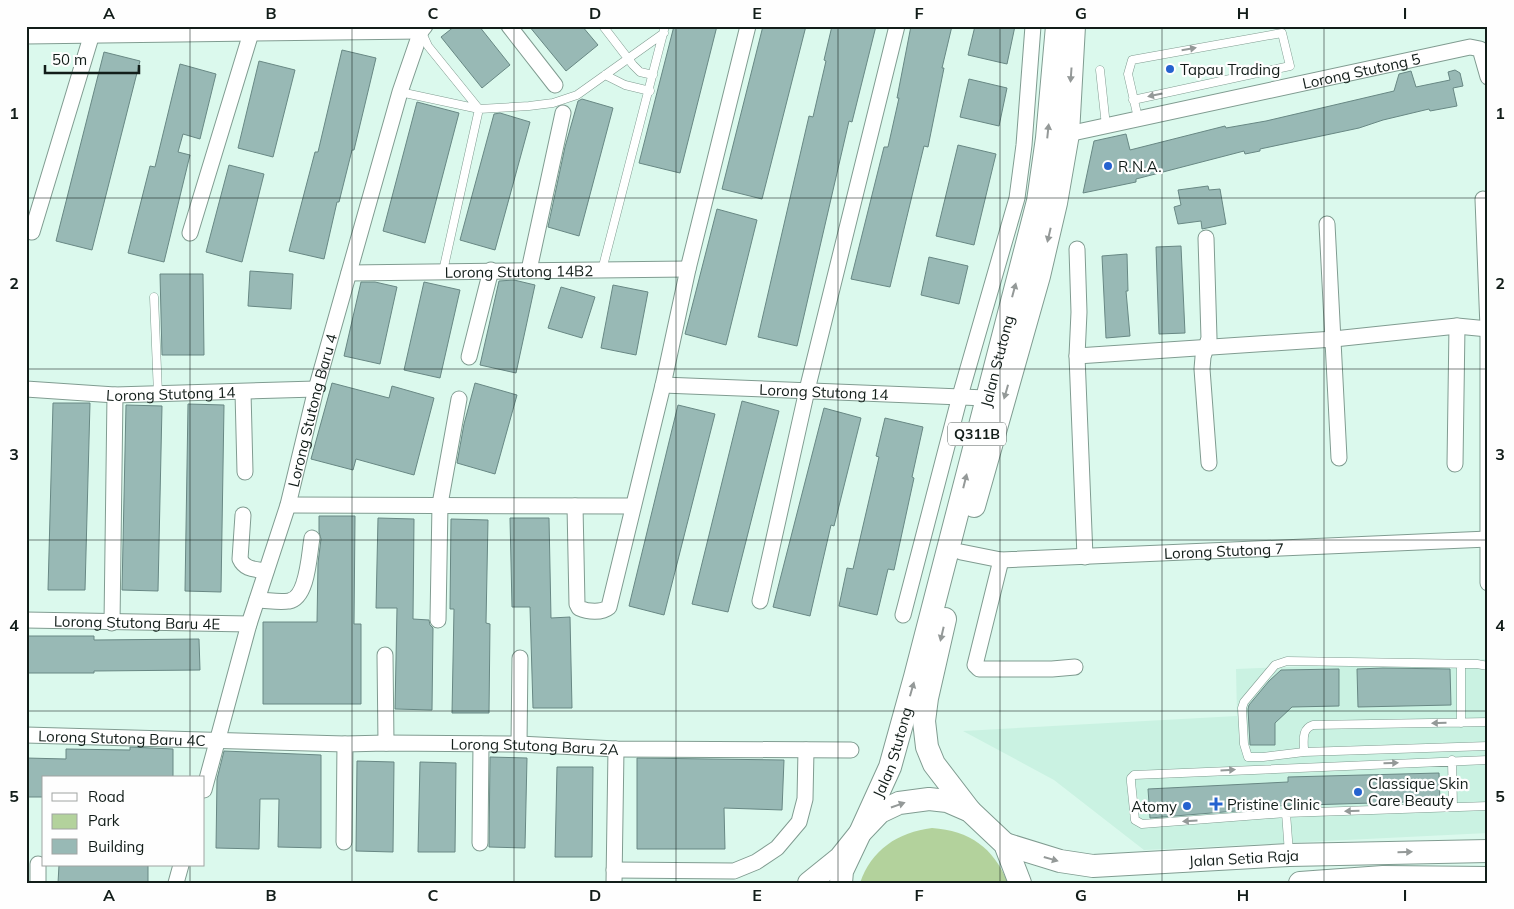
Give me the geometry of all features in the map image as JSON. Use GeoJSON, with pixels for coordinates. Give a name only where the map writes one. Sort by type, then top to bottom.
{"type":"FeatureCollection","features":[{"type":"Feature","properties":{"kind":"main road","name":"Jalan Stutong"},"geometry":{"type":"LineString","coordinates":[[860,834],[890,767],[1038,201],[1047,138],[1057,26]]}},
{"type":"Feature","properties":{"kind":"main road","name":"Jalan Stutong"},"geometry":{"type":"LineString","coordinates":[[970,811],[934,764],[927,747],[924,722],[927,698],[961,552],[1039,276],[1056,203],[1068,134],[1074,26]]}},
{"type":"Feature","properties":{"kind":"main road"},"geometry":{"type":"LineString","coordinates":[[809,883],[840,858],[880,812],[899,803],[929,799],[947,801],[970,811],[1005,844],[1020,883]]}},
{"type":"Feature","properties":{"kind":"main road"},"geometry":{"type":"LineString","coordinates":[[841,883],[842,871],[860,834]]}},
{"type":"Feature","properties":{"kind":"main road","name":"Jalan Setia Raja"},"geometry":{"type":"LineString","coordinates":[[1005,844],[1060,861],[1094,866],[1289,855],[1488,851]]}},
{"type":"Feature","properties":{"kind":"main road","name":"Jalan Setia Raja"},"geometry":{"type":"LineString","coordinates":[[1300,883],[1383,877],[1482,880]]}},
{"type":"Feature","properties":{"kind":"street"},"geometry":{"type":"LineString","coordinates":[[509,26],[556,85]]}},
{"type":"Feature","properties":{"kind":"street"},"geometry":{"type":"LineString","coordinates":[[575,506],[577,604],[579,608],[584,610],[603,611],[609,607],[663,385],[688,268],[748,26]]}},
{"type":"Feature","properties":{"kind":"street"},"geometry":{"type":"LineString","coordinates":[[760,601],[807,390],[897,26]]}},
{"type":"Feature","properties":{"kind":"street"},"geometry":{"type":"LineString","coordinates":[[903,615],[960,396],[1017,198],[1024,145],[1032,26]]}},
{"type":"Feature","properties":{"kind":"street"},"geometry":{"type":"LineString","coordinates":[[26,36],[91,37],[148,31],[251,33],[423,29]]}},
{"type":"Feature","properties":{"kind":"street","name":"Lorong Stutong Baru 4"},"geometry":{"type":"LineString","coordinates":[[205,786],[249,624],[288,505],[316,389],[400,92],[423,29]]}},
{"type":"Feature","properties":{"kind":"street"},"geometry":{"type":"LineString","coordinates":[[190,233],[251,33]]}},
{"type":"Feature","properties":{"kind":"street"},"geometry":{"type":"LineString","coordinates":[[32,232],[91,37]]}},
{"type":"Feature","properties":{"kind":"street","name":"Lorong Stutong 5"},"geometry":{"type":"LineString","coordinates":[[1068,134],[1470,47],[1480,48],[1488,77]]}},
{"type":"Feature","properties":{"kind":"street"},"geometry":{"type":"LineString","coordinates":[[529,270],[563,113]]}},
{"type":"Feature","properties":{"kind":"street"},"geometry":{"type":"LineString","coordinates":[[1483,200],[1488,329],[1488,583]]}},
{"type":"Feature","properties":{"kind":"street"},"geometry":{"type":"LineString","coordinates":[[1327,224],[1339,458]]}},
{"type":"Feature","properties":{"kind":"street"},"geometry":{"type":"LineString","coordinates":[[1206,238],[1209,338],[1203,357],[1202,369],[1208,463]]}},
{"type":"Feature","properties":{"kind":"street"},"geometry":{"type":"LineString","coordinates":[[1077,249],[1079,312],[1077,356],[1085,557]]}},
{"type":"Feature","properties":{"kind":"street","name":"Lorong Stutong 14B2"},"geometry":{"type":"LineString","coordinates":[[349,272],[688,268]]}},
{"type":"Feature","properties":{"kind":"street"},"geometry":{"type":"LineString","coordinates":[[469,357],[492,270]]}},
{"type":"Feature","properties":{"kind":"street"},"geometry":{"type":"LineString","coordinates":[[1077,356],[1334,339],[1458,326],[1488,329]]}},
{"type":"Feature","properties":{"kind":"street"},"geometry":{"type":"LineString","coordinates":[[1455,464],[1458,326]]}},
{"type":"Feature","properties":{"kind":"street","name":"Lorong Stutong 14"},"geometry":{"type":"LineString","coordinates":[[663,385],[986,398]]}},
{"type":"Feature","properties":{"kind":"street","name":"Lorong Stutong 14"},"geometry":{"type":"LineString","coordinates":[[26,389],[114,395],[316,389]]}},
{"type":"Feature","properties":{"kind":"street"},"geometry":{"type":"LineString","coordinates":[[243,392],[245,472]]}},
{"type":"Feature","properties":{"kind":"street"},"geometry":{"type":"LineString","coordinates":[[112,622],[114,395]]}},
{"type":"Feature","properties":{"kind":"street"},"geometry":{"type":"LineString","coordinates":[[438,620],[440,504],[459,399]]}},
{"type":"Feature","properties":{"kind":"street"},"geometry":{"type":"LineString","coordinates":[[288,505],[633,506]]}},
{"type":"Feature","properties":{"kind":"street"},"geometry":{"type":"LineString","coordinates":[[243,515],[240,559],[243,565],[248,568],[266,571]]}},
{"type":"Feature","properties":{"kind":"street"},"geometry":{"type":"LineString","coordinates":[[257,600],[289,601],[298,597],[303,589],[312,538]]}},
{"type":"Feature","properties":{"kind":"street","name":"Lorong Stutong 7"},"geometry":{"type":"LineString","coordinates":[[961,552],[1001,560],[1487,540]]}},
{"type":"Feature","properties":{"kind":"street"},"geometry":{"type":"LineString","coordinates":[[1001,560],[975,665],[979,669],[1011,670],[1075,667]]}},
{"type":"Feature","properties":{"kind":"street","name":"Lorong Stutong Baru 4E"},"geometry":{"type":"LineString","coordinates":[[26,620],[249,624]]}},
{"type":"Feature","properties":{"kind":"street"},"geometry":{"type":"LineString","coordinates":[[385,655],[386,743]]}},
{"type":"Feature","properties":{"kind":"street"},"geometry":{"type":"LineString","coordinates":[[519,744],[520,658]]}},
{"type":"Feature","properties":{"kind":"street","name":"Lorong Stutong Baru 4C"},"geometry":{"type":"LineString","coordinates":[[26,735],[218,741]]}},
{"type":"Feature","properties":{"kind":"street","name":"Lorong Stutong Baru 2A"},"geometry":{"type":"LineString","coordinates":[[218,741],[345,744],[519,744],[616,749],[851,750]]}},
{"type":"Feature","properties":{"kind":"street"},"geometry":{"type":"LineString","coordinates":[[344,842],[345,744]]}},
{"type":"Feature","properties":{"kind":"street"},"geometry":{"type":"LineString","coordinates":[[480,843],[481,744]]}},
{"type":"Feature","properties":{"kind":"street"},"geometry":{"type":"LineString","coordinates":[[616,749],[614,877],[734,871],[756,862],[777,848],[799,822],[805,799],[806,750]]}},
{"type":"Feature","properties":{"kind":"street"},"geometry":{"type":"LineString","coordinates":[[38,864],[38,883]]}},
{"type":"Feature","properties":{"kind":"street"},"geometry":{"type":"LineString","coordinates":[[176,883],[181,866]]}},
{"type":"Feature","properties":{"kind":"lane"},"geometry":{"type":"LineString","coordinates":[[603,26],[633,66],[640,72],[653,75]]}},
{"type":"Feature","properties":{"kind":"lane"},"geometry":{"type":"LineString","coordinates":[[423,29],[428,46],[479,109]]}},
{"type":"Feature","properties":{"kind":"lane"},"geometry":{"type":"LineString","coordinates":[[400,92],[479,109],[552,103],[577,95],[664,30]]}},
{"type":"Feature","properties":{"kind":"lane"},"geometry":{"type":"LineString","coordinates":[[602,270],[650,91],[664,30]]}},
{"type":"Feature","properties":{"kind":"lane"},"geometry":{"type":"LineString","coordinates":[[1138,118],[1128,74],[1132,60],[1141,57],[1282,33],[1296,85]]}},
{"type":"Feature","properties":{"kind":"lane"},"geometry":{"type":"LineString","coordinates":[[1133,100],[1290,66]]}},
{"type":"Feature","properties":{"kind":"lane"},"geometry":{"type":"LineString","coordinates":[[1100,70],[1106,126]]}},
{"type":"Feature","properties":{"kind":"lane"},"geometry":{"type":"LineString","coordinates":[[605,75],[625,85],[650,91]]}},
{"type":"Feature","properties":{"kind":"lane"},"geometry":{"type":"LineString","coordinates":[[443,271],[479,109]]}},
{"type":"Feature","properties":{"kind":"lane"},"geometry":{"type":"LineString","coordinates":[[154,297],[158,394]]}},
{"type":"Feature","properties":{"kind":"lane"},"geometry":{"type":"LineString","coordinates":[[1488,666],[1287,661],[1275,665],[1244,702],[1242,708],[1244,744],[1248,757],[1304,752],[1488,746]]}},
{"type":"Feature","properties":{"kind":"lane"},"geometry":{"type":"LineString","coordinates":[[1460,722],[1461,664]]}},
{"type":"Feature","properties":{"kind":"lane"},"geometry":{"type":"LineString","coordinates":[[1304,752],[1304,731],[1313,725],[1488,722]]}},
{"type":"Feature","properties":{"kind":"lane"},"geometry":{"type":"LineString","coordinates":[[1452,760],[1453,807]]}},
{"type":"Feature","properties":{"kind":"lane"},"geometry":{"type":"LineString","coordinates":[[1488,760],[1144,774],[1134,775],[1131,778],[1135,820],[1142,824],[1286,814],[1488,806]]}},
{"type":"Feature","properties":{"kind":"lane"},"geometry":{"type":"LineString","coordinates":[[1286,814],[1289,855]]}},
{"type":"Feature","properties":{"kind":"shaded area"},"geometry":{"type":"Polygon","coordinates":[[[1488,659],[1488,833],[1144,850],[1054,780],[963,731],[1237,716],[1236,669],[1488,659]]]}},
{"type":"Feature","properties":{"kind":"green space"},"geometry":{"type":"Polygon","coordinates":[[[932,828],[958,833],[979,843],[995,860],[1008,883],[860,883],[871,861],[887,845],[897,838],[932,828]]]}},
{"type":"Feature","properties":{"kind":"building"},"geometry":{"type":"Polygon","coordinates":[[[455,26],[479,26],[510,65],[482,88],[441,37],[455,26]]]}},
{"type":"Feature","properties":{"kind":"building"},"geometry":{"type":"Polygon","coordinates":[[[529,26],[582,26],[598,45],[566,71],[529,26]]]}},
{"type":"Feature","properties":{"kind":"building"},"geometry":{"type":"Polygon","coordinates":[[[674,26],[717,26],[680,173],[639,163],[674,26]]]}},
{"type":"Feature","properties":{"kind":"building"},"geometry":{"type":"Polygon","coordinates":[[[763,26],[806,26],[762,199],[722,189],[763,26]]]}},
{"type":"Feature","properties":{"kind":"building"},"geometry":{"type":"Polygon","coordinates":[[[832,26],[876,26],[852,122],[849,121],[797,346],[758,337],[809,116],[813,117],[832,26]]]}},
{"type":"Feature","properties":{"kind":"building"},"geometry":{"type":"Polygon","coordinates":[[[911,26],[952,26],[942,68],[944,68],[928,147],[924,146],[890,287],[851,279],[884,147],[888,147],[899,98],[897,98],[911,26]]]}},
{"type":"Feature","properties":{"kind":"building"},"geometry":{"type":"Polygon","coordinates":[[[975,26],[1015,26],[1007,64],[968,55],[975,26]]]}},
{"type":"Feature","properties":{"kind":"building"},"geometry":{"type":"Polygon","coordinates":[[[342,50],[376,58],[354,150],[352,150],[339,202],[337,202],[324,259],[289,251],[315,152],[318,152],[342,50]]]}},
{"type":"Feature","properties":{"kind":"building"},"geometry":{"type":"Polygon","coordinates":[[[104,52],[140,61],[92,250],[56,241],[104,52]]]}},
{"type":"Feature","properties":{"kind":"building"},"geometry":{"type":"Polygon","coordinates":[[[259,61],[295,70],[273,157],[238,148],[259,61]]]}},
{"type":"Feature","properties":{"kind":"building"},"geometry":{"type":"Polygon","coordinates":[[[180,64],[216,74],[200,139],[183,134],[178,152],[190,155],[164,262],[128,253],[150,166],[155,167],[180,64]]]}},
{"type":"Feature","properties":{"kind":"building"},"geometry":{"type":"Polygon","coordinates":[[[1455,70],[1460,73],[1463,86],[1453,88],[1457,106],[1430,111],[1429,109],[1359,128],[1260,149],[1260,151],[1245,154],[1244,151],[1136,179],[1136,182],[1083,193],[1094,141],[1126,134],[1130,150],[1225,126],[1226,128],[1266,121],[1394,91],[1399,74],[1411,71],[1416,87],[1450,80],[1448,72],[1455,70]]]}},
{"type":"Feature","properties":{"kind":"building"},"geometry":{"type":"Polygon","coordinates":[[[969,79],[1007,88],[999,126],[960,117],[969,79]]]}},
{"type":"Feature","properties":{"kind":"building"},"geometry":{"type":"Polygon","coordinates":[[[582,99],[613,108],[579,236],[548,227],[565,147],[578,101],[582,99]]]}},
{"type":"Feature","properties":{"kind":"building"},"geometry":{"type":"Polygon","coordinates":[[[417,102],[459,113],[425,243],[383,231],[417,102]]]}},
{"type":"Feature","properties":{"kind":"building"},"geometry":{"type":"Polygon","coordinates":[[[500,113],[530,122],[495,250],[460,240],[494,114],[500,113]]]}},
{"type":"Feature","properties":{"kind":"building"},"geometry":{"type":"Polygon","coordinates":[[[958,145],[996,154],[974,245],[936,236],[958,145]]]}},
{"type":"Feature","properties":{"kind":"building"},"geometry":{"type":"Polygon","coordinates":[[[229,165],[264,174],[242,262],[206,252],[229,165]]]}},
{"type":"Feature","properties":{"kind":"building"},"geometry":{"type":"Polygon","coordinates":[[[1208,186],[1209,190],[1220,189],[1226,224],[1202,229],[1201,221],[1178,224],[1174,207],[1181,205],[1178,190],[1208,186]]]}},
{"type":"Feature","properties":{"kind":"building"},"geometry":{"type":"Polygon","coordinates":[[[717,209],[757,220],[726,345],[685,334],[717,209]]]}},
{"type":"Feature","properties":{"kind":"building"},"geometry":{"type":"Polygon","coordinates":[[[1181,246],[1185,333],[1159,334],[1156,247],[1181,246]]]}},
{"type":"Feature","properties":{"kind":"building"},"geometry":{"type":"Polygon","coordinates":[[[1127,254],[1128,291],[1126,291],[1130,336],[1106,338],[1102,256],[1127,254]]]}},
{"type":"Feature","properties":{"kind":"building"},"geometry":{"type":"Polygon","coordinates":[[[929,257],[968,266],[959,304],[921,295],[929,257]]]}},
{"type":"Feature","properties":{"kind":"building"},"geometry":{"type":"Polygon","coordinates":[[[250,271],[293,274],[291,309],[248,306],[250,271]]]}},
{"type":"Feature","properties":{"kind":"building"},"geometry":{"type":"Polygon","coordinates":[[[160,274],[203,274],[204,355],[162,355],[160,274]]]}},
{"type":"Feature","properties":{"kind":"building"},"geometry":{"type":"Polygon","coordinates":[[[514,280],[535,285],[516,373],[480,365],[499,281],[514,280]]]}},
{"type":"Feature","properties":{"kind":"building"},"geometry":{"type":"Polygon","coordinates":[[[361,282],[375,282],[397,287],[380,364],[344,356],[361,282]]]}},
{"type":"Feature","properties":{"kind":"building"},"geometry":{"type":"Polygon","coordinates":[[[424,282],[460,290],[440,378],[404,370],[424,282]]]}},
{"type":"Feature","properties":{"kind":"building"},"geometry":{"type":"Polygon","coordinates":[[[613,285],[648,292],[636,355],[601,348],[613,285]]]}},
{"type":"Feature","properties":{"kind":"building"},"geometry":{"type":"Polygon","coordinates":[[[561,287],[595,297],[582,338],[548,328],[561,287]]]}},
{"type":"Feature","properties":{"kind":"building"},"geometry":{"type":"Polygon","coordinates":[[[332,383],[389,398],[392,386],[434,398],[414,475],[356,459],[353,470],[311,459],[332,383]]]}},
{"type":"Feature","properties":{"kind":"building"},"geometry":{"type":"Polygon","coordinates":[[[475,383],[517,395],[495,474],[457,463],[464,424],[475,383]]]}},
{"type":"Feature","properties":{"kind":"building"},"geometry":{"type":"Polygon","coordinates":[[[742,401],[779,411],[728,612],[692,604],[742,401]]]}},
{"type":"Feature","properties":{"kind":"building"},"geometry":{"type":"Polygon","coordinates":[[[53,403],[90,403],[85,590],[48,590],[53,403]]]}},
{"type":"Feature","properties":{"kind":"building"},"geometry":{"type":"Polygon","coordinates":[[[188,404],[224,405],[221,592],[185,591],[188,404]]]}},
{"type":"Feature","properties":{"kind":"building"},"geometry":{"type":"Polygon","coordinates":[[[126,405],[162,406],[158,591],[122,590],[126,405]]]}},
{"type":"Feature","properties":{"kind":"building"},"geometry":{"type":"Polygon","coordinates":[[[678,405],[715,414],[664,615],[629,606],[678,405]]]}},
{"type":"Feature","properties":{"kind":"building"},"geometry":{"type":"Polygon","coordinates":[[[824,408],[861,418],[834,526],[831,525],[810,616],[773,607],[824,408]]]}},
{"type":"Feature","properties":{"kind":"building"},"geometry":{"type":"Polygon","coordinates":[[[885,418],[923,427],[894,570],[888,569],[877,615],[839,606],[847,568],[853,569],[879,457],[876,456],[885,418]]]}},
{"type":"Feature","properties":{"kind":"building"},"geometry":{"type":"Polygon","coordinates":[[[319,516],[355,516],[354,624],[361,624],[361,704],[263,704],[263,622],[317,622],[318,563],[321,539],[319,516]]]}},
{"type":"Feature","properties":{"kind":"building"},"geometry":{"type":"Polygon","coordinates":[[[378,518],[414,519],[413,619],[429,620],[433,628],[432,710],[395,709],[397,608],[376,608],[378,518]]]}},
{"type":"Feature","properties":{"kind":"building"},"geometry":{"type":"Polygon","coordinates":[[[510,518],[549,518],[551,618],[570,617],[572,708],[533,708],[530,607],[512,607],[510,518]]]}},
{"type":"Feature","properties":{"kind":"building"},"geometry":{"type":"Polygon","coordinates":[[[451,519],[488,520],[486,623],[490,624],[489,713],[452,713],[454,609],[450,609],[451,519]]]}},
{"type":"Feature","properties":{"kind":"building"},"geometry":{"type":"Polygon","coordinates":[[[26,636],[94,636],[94,640],[199,639],[200,670],[26,673],[26,636]]]}},
{"type":"Feature","properties":{"kind":"building"},"geometry":{"type":"Polygon","coordinates":[[[1339,669],[1339,706],[1292,707],[1275,723],[1275,745],[1250,745],[1249,705],[1281,670],[1339,669]]]}},
{"type":"Feature","properties":{"kind":"building"},"geometry":{"type":"Polygon","coordinates":[[[1357,669],[1450,669],[1451,705],[1358,707],[1357,669]]]}},
{"type":"Feature","properties":{"kind":"building"},"geometry":{"type":"Polygon","coordinates":[[[130,747],[173,749],[173,776],[42,776],[42,797],[26,797],[26,758],[66,759],[66,749],[130,750],[130,747]]]}},
{"type":"Feature","properties":{"kind":"building"},"geometry":{"type":"Polygon","coordinates":[[[224,751],[321,755],[321,848],[278,847],[279,799],[260,799],[259,849],[216,848],[217,779],[224,751]]]}},
{"type":"Feature","properties":{"kind":"building"},"geometry":{"type":"Polygon","coordinates":[[[490,757],[527,758],[525,848],[489,847],[490,757]]]}},
{"type":"Feature","properties":{"kind":"building"},"geometry":{"type":"Polygon","coordinates":[[[637,758],[784,760],[782,810],[724,808],[725,849],[637,849],[637,758]]]}},
{"type":"Feature","properties":{"kind":"building"},"geometry":{"type":"Polygon","coordinates":[[[357,761],[394,762],[393,852],[356,851],[357,761]]]}},
{"type":"Feature","properties":{"kind":"building"},"geometry":{"type":"Polygon","coordinates":[[[420,762],[456,763],[455,852],[418,852],[420,762]]]}},
{"type":"Feature","properties":{"kind":"building"},"geometry":{"type":"Polygon","coordinates":[[[557,767],[593,767],[592,857],[555,857],[557,767]]]}},
{"type":"Feature","properties":{"kind":"building"},"geometry":{"type":"Polygon","coordinates":[[[1439,773],[1440,801],[1272,806],[1273,808],[1150,818],[1148,789],[1288,782],[1288,777],[1439,773]]]}},
{"type":"Feature","properties":{"kind":"building"},"geometry":{"type":"Polygon","coordinates":[[[59,866],[148,866],[148,883],[58,883],[59,866]]]}},
{"type":"Feature","properties":{"kind":"place","name":"Tapau Trading"},"geometry":{"type":"Point","coordinates":[1170,69]}},
{"type":"Feature","properties":{"kind":"place","name":"R.N.A."},"geometry":{"type":"Point","coordinates":[1108,166]}},
{"type":"Feature","properties":{"kind":"place","name":"Classique Skin Care Beauty"},"geometry":{"type":"Point","coordinates":[1358,792]}},
{"type":"Feature","properties":{"kind":"place","name":"Pristine Clinic"},"geometry":{"type":"Point","coordinates":[1216,804]}},
{"type":"Feature","properties":{"kind":"place","name":"Atomy"},"geometry":{"type":"Point","coordinates":[1187,806]}}]}
